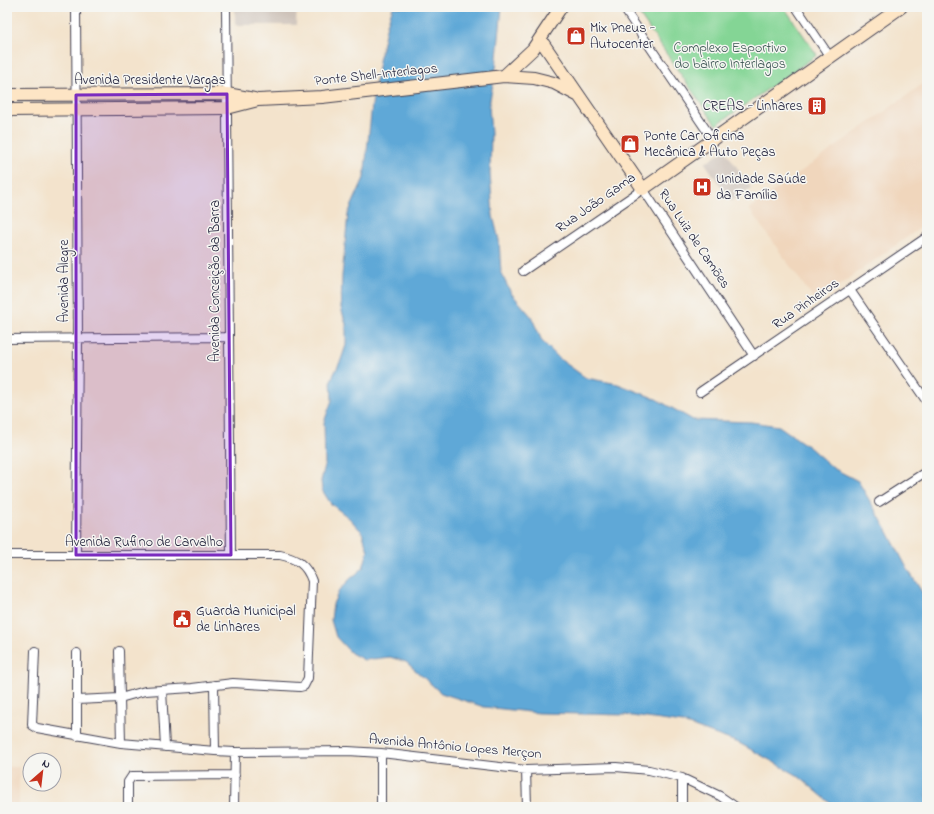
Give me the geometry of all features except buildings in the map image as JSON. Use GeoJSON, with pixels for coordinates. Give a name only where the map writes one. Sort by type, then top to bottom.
{"type":"FeatureCollection","features":[{"type":"Feature","properties":{"kind":"main road"},"geometry":{"type":"LineString","coordinates":[[501,77],[533,49],[561,7]]}},
{"type":"Feature","properties":{"kind":"main road","name":"Rua João Gama"},"geometry":{"type":"LineString","coordinates":[[642,189],[901,7]]}},
{"type":"Feature","properties":{"kind":"main road","name":"Rua Luiz de Camões"},"geometry":{"type":"LineString","coordinates":[[540,39],[642,189]]}},
{"type":"Feature","properties":{"kind":"main road","name":"Ponte Shell-Interlagos"},"geometry":{"type":"LineString","coordinates":[[258,100],[322,97],[501,77],[534,78],[554,83],[579,96]]}},
{"type":"Feature","properties":{"kind":"main road","name":"Avenida Presidente Vargas"},"geometry":{"type":"LineString","coordinates":[[7,95],[227,94],[258,100]]}},
{"type":"Feature","properties":{"kind":"main road","name":"Avenida Presidente Vargas"},"geometry":{"type":"LineString","coordinates":[[7,110],[227,108],[258,100]]}},
{"type":"Feature","properties":{"kind":"street","name":"Avenida Alegre"},"geometry":{"type":"LineString","coordinates":[[76,7],[78,338],[76,555]]}},
{"type":"Feature","properties":{"kind":"street","name":"Avenida Conceição da Barra"},"geometry":{"type":"LineString","coordinates":[[226,7],[231,555]]}},
{"type":"Feature","properties":{"kind":"street"},"geometry":{"type":"LineString","coordinates":[[623,7],[713,140]]}},
{"type":"Feature","properties":{"kind":"street"},"geometry":{"type":"LineString","coordinates":[[796,7],[830,57]]}},
{"type":"Feature","properties":{"kind":"street","name":"Rua João Gama"},"geometry":{"type":"LineString","coordinates":[[523,271],[642,189]]}},
{"type":"Feature","properties":{"kind":"street","name":"Rua Luiz de Camões"},"geometry":{"type":"LineString","coordinates":[[642,189],[754,356]]}},
{"type":"Feature","properties":{"kind":"street","name":"Rua Pinheiros"},"geometry":{"type":"LineString","coordinates":[[700,392],[927,237]]}},
{"type":"Feature","properties":{"kind":"street"},"geometry":{"type":"LineString","coordinates":[[850,290],[927,402]]}},
{"type":"Feature","properties":{"kind":"street"},"geometry":{"type":"LineString","coordinates":[[7,339],[229,337]]}},
{"type":"Feature","properties":{"kind":"street"},"geometry":{"type":"LineString","coordinates":[[879,502],[927,471]]}},
{"type":"Feature","properties":{"kind":"street","name":"Avenida Rufino de Carvalho"},"geometry":{"type":"LineString","coordinates":[[7,555],[280,555],[293,558],[302,564],[309,572],[312,581],[308,678],[304,686],[300,687],[232,682],[214,685]]}},
{"type":"Feature","properties":{"kind":"street","name":"Avenida Antônio Lopes Merçon"},"geometry":{"type":"LineString","coordinates":[[35,651],[32,725],[34,727],[121,743],[215,751],[348,751],[381,753],[526,770],[616,767],[649,770],[682,778],[720,796],[736,807]]}},
{"type":"Feature","properties":{"kind":"street"},"geometry":{"type":"LineString","coordinates":[[119,651],[121,743]]}},
{"type":"Feature","properties":{"kind":"street"},"geometry":{"type":"LineString","coordinates":[[77,653],[77,736]]}},
{"type":"Feature","properties":{"kind":"street"},"geometry":{"type":"LineString","coordinates":[[77,700],[120,698],[140,692],[214,685],[215,751]]}},
{"type":"Feature","properties":{"kind":"street"},"geometry":{"type":"LineString","coordinates":[[162,690],[165,747]]}},
{"type":"Feature","properties":{"kind":"street"},"geometry":{"type":"LineString","coordinates":[[234,807],[235,752]]}},
{"type":"Feature","properties":{"kind":"street"},"geometry":{"type":"LineString","coordinates":[[381,753],[381,807]]}},
{"type":"Feature","properties":{"kind":"street"},"geometry":{"type":"LineString","coordinates":[[526,770],[526,807]]}},
{"type":"Feature","properties":{"kind":"street"},"geometry":{"type":"LineString","coordinates":[[128,807],[128,782],[132,776],[135,775],[235,775]]}},
{"type":"Feature","properties":{"kind":"street"},"geometry":{"type":"LineString","coordinates":[[682,778],[682,807]]}},
{"type":"Feature","properties":{"kind":"highlighted area"},"geometry":{"type":"Polygon","coordinates":[[[227,94],[231,555],[76,555],[76,95],[227,94]]]}},
{"type":"Feature","properties":{"kind":"shaded area"},"geometry":{"type":"Polygon","coordinates":[[[235,7],[297,7],[296,25],[235,25],[235,7]]]}},
{"type":"Feature","properties":{"kind":"shaded area"},"geometry":{"type":"Polygon","coordinates":[[[927,81],[927,223],[816,302],[749,209],[927,81]]]}},
{"type":"Feature","properties":{"kind":"shaded area"},"geometry":{"type":"Polygon","coordinates":[[[725,150],[751,188],[731,201],[705,163],[725,150]]]}},
{"type":"Feature","properties":{"kind":"shaded area"},"geometry":{"type":"Polygon","coordinates":[[[7,767],[19,767],[19,807],[7,807],[7,767]]]}},
{"type":"Feature","properties":{"kind":"green space","name":"Complexo Esportivo do bairro Interlagos"},"geometry":{"type":"Polygon","coordinates":[[[634,7],[784,7],[817,55],[716,125],[634,7]]]}},
{"type":"Feature","properties":{"kind":"water"},"geometry":{"type":"Polygon","coordinates":[[[393,7],[502,7],[496,68],[489,105],[491,134],[490,173],[493,216],[499,240],[501,273],[511,293],[531,316],[542,341],[561,360],[586,378],[618,384],[656,399],[693,420],[751,422],[779,426],[809,447],[833,468],[858,481],[887,530],[907,568],[927,600],[927,807],[835,807],[797,775],[739,743],[683,723],[625,715],[539,713],[484,707],[441,693],[406,662],[390,657],[364,660],[351,653],[336,637],[331,620],[333,604],[339,591],[363,568],[368,551],[362,532],[349,518],[331,504],[322,490],[321,481],[325,465],[324,422],[332,400],[331,380],[341,360],[346,345],[346,324],[341,308],[342,276],[348,214],[364,178],[372,105],[379,61],[387,24],[393,7]]]}},
{"type":"Feature","properties":{"kind":"place","name":"Mix Pneus - Autocenter"},"geometry":{"type":"Point","coordinates":[576,36]}},
{"type":"Feature","properties":{"kind":"place","name":"CREAS - Linhares"},"geometry":{"type":"Point","coordinates":[817,106]}},
{"type":"Feature","properties":{"kind":"place","name":"Ponte Car Oficina Mecânica & Auto Peças"},"geometry":{"type":"Point","coordinates":[630,144]}},
{"type":"Feature","properties":{"kind":"place","name":"Unidade Saúde da Família"},"geometry":{"type":"Point","coordinates":[702,187]}},
{"type":"Feature","properties":{"kind":"place","name":"Guarda Municipal de Linhares"},"geometry":{"type":"Point","coordinates":[182,619]}}]}
